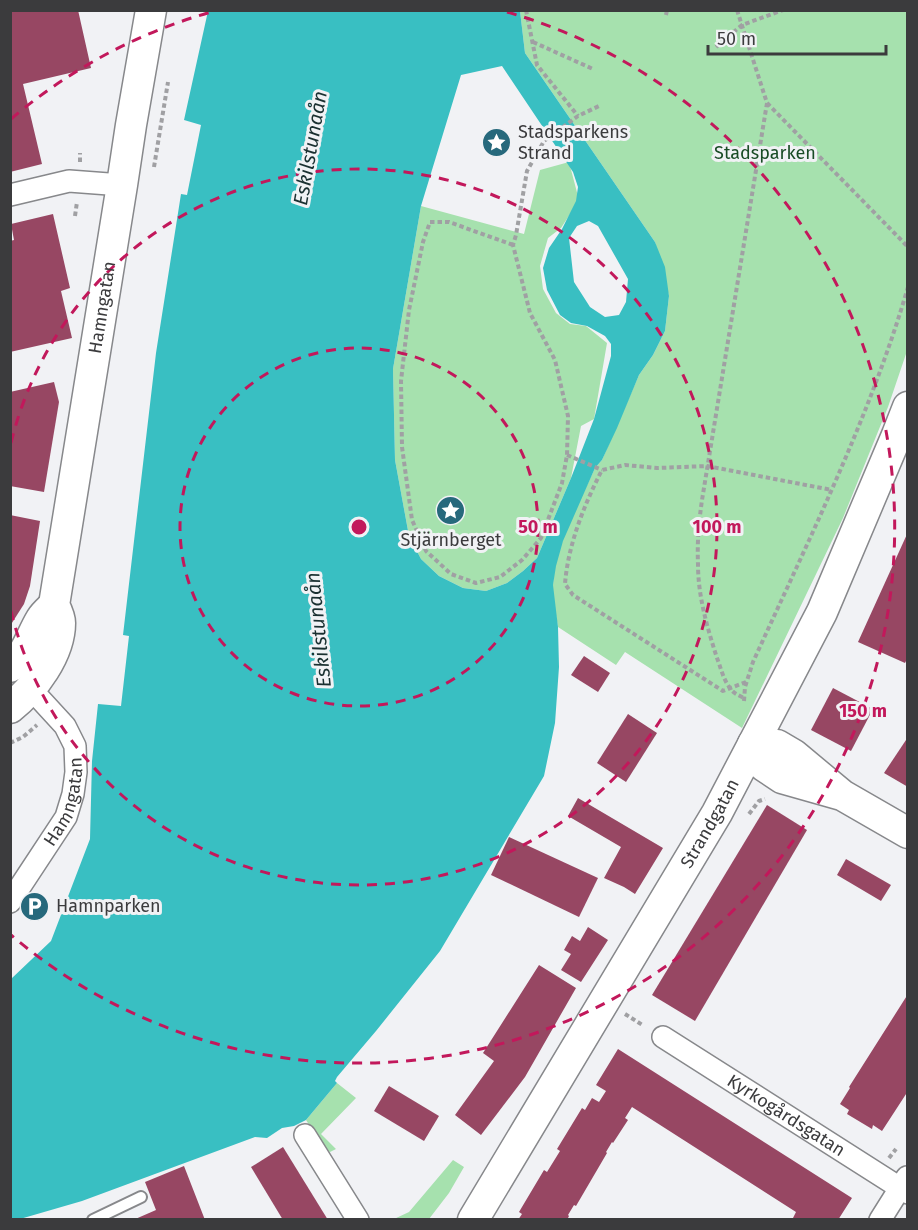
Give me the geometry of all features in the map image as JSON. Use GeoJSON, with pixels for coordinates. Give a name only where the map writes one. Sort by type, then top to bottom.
{"type":"FeatureCollection","features":[{"type":"Feature","properties":{"kind":"street","name":"Hamngatan"},"geometry":{"type":"LineString","coordinates":[[10,902],[66,817],[73,794],[76,772],[75,746],[65,726],[21,698],[51,658],[58,639],[60,620],[54,605],[151,10]]}},
{"type":"Feature","properties":{"kind":"street"},"geometry":{"type":"LineString","coordinates":[[10,195],[69,181],[122,185]]}},
{"type":"Feature","properties":{"kind":"street","name":"Strandgatan"},"geometry":{"type":"LineString","coordinates":[[472,1220],[717,813],[822,612],[902,437],[908,407]]}},
{"type":"Feature","properties":{"kind":"street","name":"Hamngatan"},"geometry":{"type":"LineString","coordinates":[[10,667],[20,660],[42,617],[54,605]]}},
{"type":"Feature","properties":{"kind":"street"},"geometry":{"type":"LineString","coordinates":[[753,744],[764,766],[782,778],[842,795],[908,833]]}},
{"type":"Feature","properties":{"kind":"street","name":"Kyrkogårdsgatan"},"geometry":{"type":"LineString","coordinates":[[663,1037],[905,1186]]}},
{"type":"Feature","properties":{"kind":"street"},"geometry":{"type":"LineString","coordinates":[[305,1136],[358,1220]]}},
{"type":"Feature","properties":{"kind":"street"},"geometry":{"type":"LineString","coordinates":[[880,1220],[905,1186]]}},
{"type":"Feature","properties":{"kind":"lane"},"geometry":{"type":"LineString","coordinates":[[93,1220],[141,1197]]}},
{"type":"Feature","properties":{"kind":"path"},"geometry":{"type":"LineString","coordinates":[[526,10],[537,65],[578,116]]}},
{"type":"Feature","properties":{"kind":"path"},"geometry":{"type":"LineString","coordinates":[[737,10],[766,103],[698,532],[699,581],[709,631],[723,676],[735,694],[744,698]]}},
{"type":"Feature","properties":{"kind":"path"},"geometry":{"type":"LineString","coordinates":[[716,46],[742,25],[783,10]]}},
{"type":"Feature","properties":{"kind":"path"},"geometry":{"type":"LineString","coordinates":[[532,42],[593,69]]}},
{"type":"Feature","properties":{"kind":"path"},"geometry":{"type":"LineString","coordinates":[[766,103],[908,247]]}},
{"type":"Feature","properties":{"kind":"path"},"geometry":{"type":"LineString","coordinates":[[513,245],[449,222],[430,222],[423,242],[409,310],[401,381],[402,447],[412,520],[426,551],[451,574],[476,583],[500,577],[522,560],[541,538],[562,483],[567,455],[568,416],[555,360],[530,313],[513,245],[526,171],[544,141],[578,116],[599,106]]}},
{"type":"Feature","properties":{"kind":"path"},"geometry":{"type":"LineString","coordinates":[[602,470],[589,495],[573,541],[566,568],[565,584],[573,595],[723,691],[746,684],[753,662],[832,490],[866,409],[908,287]]}},
{"type":"Feature","properties":{"kind":"path"},"geometry":{"type":"LineString","coordinates":[[567,455],[602,470],[625,465],[657,468],[707,466],[832,490]]}},
{"type":"Feature","properties":{"kind":"green space","name":"Stadsparken"},"geometry":{"type":"Polygon","coordinates":[[[520,11],[907,11],[907,351],[888,407],[843,518],[742,728],[625,652],[616,665],[558,627],[553,585],[554,570],[563,540],[595,468],[602,460],[639,375],[653,355],[665,331],[669,296],[655,242],[525,53],[520,11]]]}},
{"type":"Feature","properties":{"kind":"green space"},"geometry":{"type":"Polygon","coordinates":[[[569,162],[579,200],[561,228],[548,238],[540,266],[543,289],[556,313],[570,324],[586,326],[607,343],[594,419],[581,426],[571,478],[537,558],[507,583],[486,591],[463,588],[439,576],[421,559],[409,536],[395,460],[393,369],[421,206],[524,234],[540,170],[569,162]]]}},
{"type":"Feature","properties":{"kind":"green space"},"geometry":{"type":"Polygon","coordinates":[[[337,1083],[356,1098],[321,1134],[336,1149],[330,1152],[324,1148],[306,1120],[337,1083]]]}},
{"type":"Feature","properties":{"kind":"green space"},"geometry":{"type":"Polygon","coordinates":[[[453,1160],[464,1167],[449,1193],[429,1219],[394,1219],[409,1212],[453,1160]]]}},
{"type":"Feature","properties":{"kind":"water","name":"Eskilstunaån"},"geometry":{"type":"Polygon","coordinates":[[[208,11],[520,11],[525,53],[655,242],[665,267],[669,296],[665,331],[653,355],[639,375],[602,460],[595,468],[563,541],[556,566],[553,585],[558,627],[559,667],[555,723],[544,776],[440,951],[337,1077],[335,1081],[337,1083],[306,1120],[294,1126],[282,1128],[267,1138],[255,1137],[82,1201],[20,1219],[11,1219],[11,979],[51,941],[90,839],[92,761],[98,704],[121,706],[129,636],[123,635],[156,353],[181,194],[187,195],[201,125],[184,120],[208,11]],[[502,66],[461,75],[421,206],[393,369],[395,460],[409,536],[421,559],[439,576],[463,588],[486,591],[507,583],[537,558],[594,419],[611,356],[611,344],[605,336],[587,326],[571,323],[560,315],[547,290],[543,268],[549,248],[562,229],[576,201],[578,187],[573,172],[502,66]],[[589,221],[577,226],[569,238],[574,282],[590,307],[605,317],[619,315],[626,302],[628,279],[598,226],[589,221]]]}},
{"type":"Feature","properties":{"kind":"building"},"geometry":{"type":"Polygon","coordinates":[[[10,10],[78,10],[91,68],[23,84],[42,164],[10,172],[10,10]]]}},
{"type":"Feature","properties":{"kind":"building"},"geometry":{"type":"Polygon","coordinates":[[[53,214],[70,288],[61,291],[72,338],[10,352],[10,241],[14,240],[11,224],[53,214]]]}},
{"type":"Feature","properties":{"kind":"building"},"geometry":{"type":"Polygon","coordinates":[[[54,382],[59,402],[44,492],[10,486],[10,392],[54,382]]]}},
{"type":"Feature","properties":{"kind":"building"},"geometry":{"type":"Polygon","coordinates":[[[10,515],[40,521],[30,586],[24,604],[10,626],[10,515]]]}},
{"type":"Feature","properties":{"kind":"building"},"geometry":{"type":"Polygon","coordinates":[[[908,532],[908,657],[905,663],[858,642],[908,532]]]}},
{"type":"Feature","properties":{"kind":"building"},"geometry":{"type":"Polygon","coordinates":[[[584,656],[610,673],[598,692],[571,675],[584,656]]]}},
{"type":"Feature","properties":{"kind":"building"},"geometry":{"type":"Polygon","coordinates":[[[833,688],[873,709],[851,751],[811,730],[833,688]]]}},
{"type":"Feature","properties":{"kind":"building"},"geometry":{"type":"Polygon","coordinates":[[[628,714],[657,733],[626,782],[597,763],[628,714]]]}},
{"type":"Feature","properties":{"kind":"building"},"geometry":{"type":"Polygon","coordinates":[[[908,737],[908,787],[884,773],[908,737]]]}},
{"type":"Feature","properties":{"kind":"building"},"geometry":{"type":"Polygon","coordinates":[[[578,798],[663,848],[635,894],[604,878],[621,847],[568,816],[578,798]]]}},
{"type":"Feature","properties":{"kind":"building"},"geometry":{"type":"Polygon","coordinates":[[[767,805],[807,830],[695,1021],[652,995],[767,805]]]}},
{"type":"Feature","properties":{"kind":"building"},"geometry":{"type":"Polygon","coordinates":[[[509,837],[598,878],[579,917],[491,875],[509,837]]]}},
{"type":"Feature","properties":{"kind":"building"},"geometry":{"type":"Polygon","coordinates":[[[846,859],[891,885],[881,901],[837,875],[846,859]]]}},
{"type":"Feature","properties":{"kind":"building"},"geometry":{"type":"Polygon","coordinates":[[[588,927],[608,940],[581,982],[561,970],[571,954],[564,950],[572,936],[580,941],[588,927]]]}},
{"type":"Feature","properties":{"kind":"building"},"geometry":{"type":"Polygon","coordinates":[[[539,965],[576,988],[525,1077],[481,1135],[455,1115],[494,1061],[483,1053],[539,965]]]}},
{"type":"Feature","properties":{"kind":"building"},"geometry":{"type":"Polygon","coordinates":[[[908,994],[908,1091],[882,1131],[873,1125],[872,1129],[847,1114],[849,1110],[840,1104],[908,994]]]}},
{"type":"Feature","properties":{"kind":"building"},"geometry":{"type":"Polygon","coordinates":[[[618,1049],[852,1198],[838,1220],[792,1220],[796,1212],[632,1107],[625,1118],[628,1120],[612,1142],[567,1220],[518,1220],[522,1214],[519,1212],[544,1170],[547,1172],[560,1151],[557,1149],[582,1108],[585,1110],[592,1098],[599,1102],[606,1091],[596,1085],[618,1049]]]}},
{"type":"Feature","properties":{"kind":"building"},"geometry":{"type":"Polygon","coordinates":[[[389,1086],[439,1116],[424,1141],[374,1111],[389,1086]]]}},
{"type":"Feature","properties":{"kind":"building"},"geometry":{"type":"Polygon","coordinates":[[[283,1147],[328,1220],[283,1220],[251,1167],[283,1147]]]}},
{"type":"Feature","properties":{"kind":"building"},"geometry":{"type":"Polygon","coordinates":[[[184,1166],[205,1220],[133,1220],[156,1210],[145,1182],[184,1166]]]}},
{"type":"Feature","properties":{"kind":"place","name":"Stadsparkens Strand"},"geometry":{"type":"Point","coordinates":[497,142]}},
{"type":"Feature","properties":{"kind":"place","name":"Stjärnberget"},"geometry":{"type":"Point","coordinates":[451,511]}},
{"type":"Feature","properties":{"kind":"place","name":"Hamnparken"},"geometry":{"type":"Point","coordinates":[35,906]}}]}
